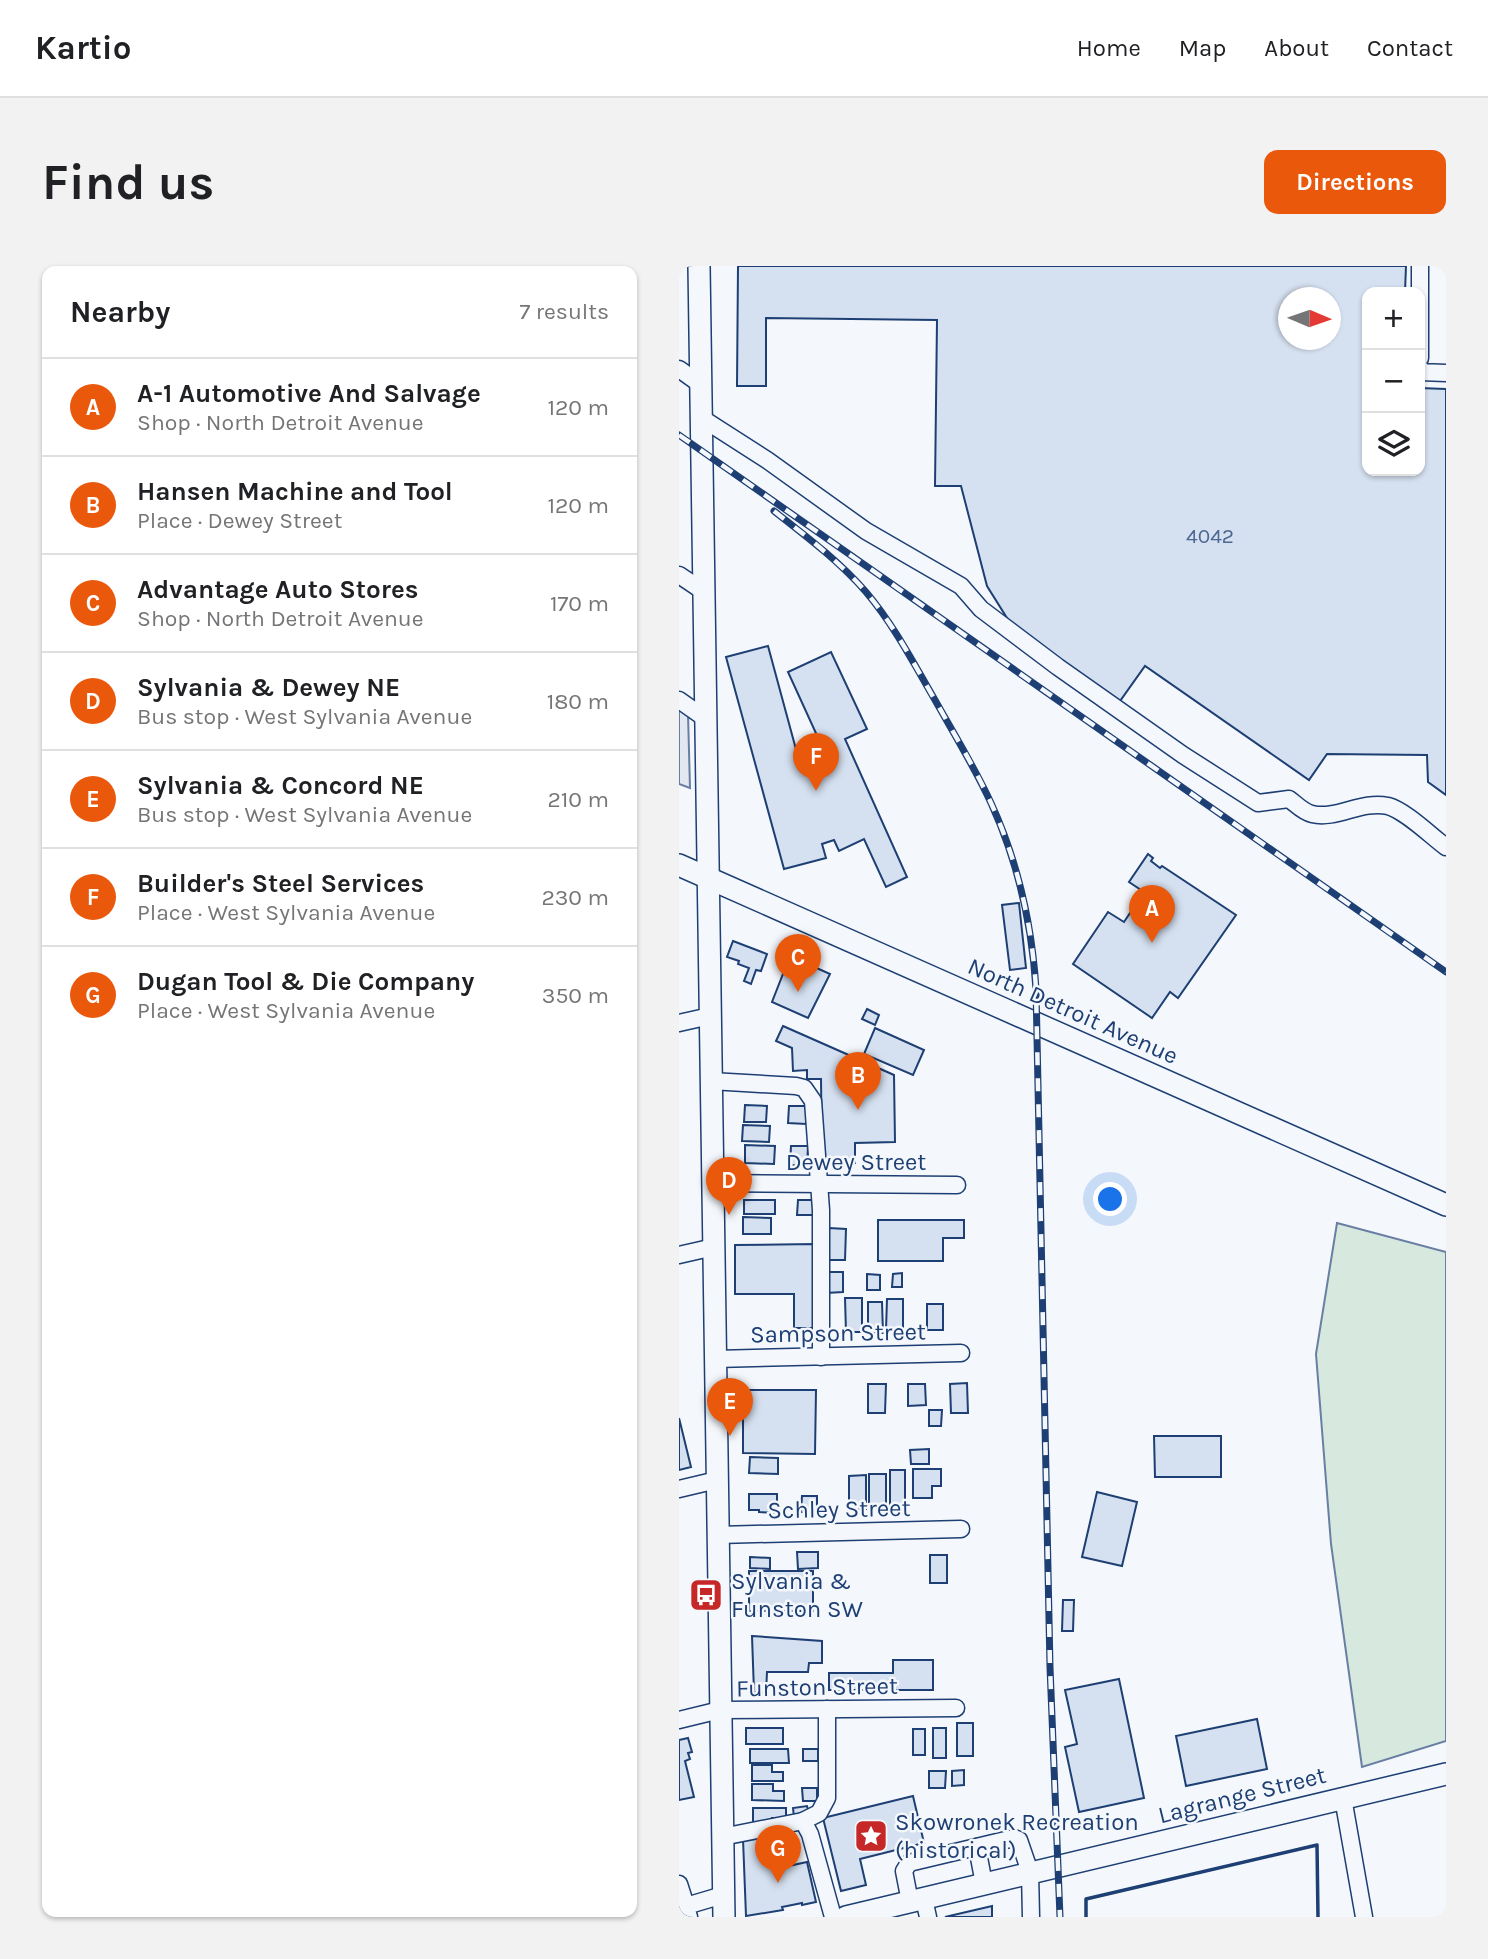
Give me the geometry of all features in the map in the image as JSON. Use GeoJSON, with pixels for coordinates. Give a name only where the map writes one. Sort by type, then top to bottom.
{"type":"FeatureCollection","features":[{"type":"Feature","properties":{"kind":"main road"},"geometry":{"type":"LineString","coordinates":[[699,266],[723,1917]]}},
{"type":"Feature","properties":{"kind":"main road","name":"North Detroit Avenue"},"geometry":{"type":"LineString","coordinates":[[679,865],[1446,1205]]}},
{"type":"Feature","properties":{"kind":"main road","name":"Lagrange Street"},"geometry":{"type":"LineString","coordinates":[[846,1917],[921,1906],[984,1884],[1031,1872],[1446,1774]]}},
{"type":"Feature","properties":{"kind":"street"},"geometry":{"type":"LineString","coordinates":[[1420,266],[1420,350]]}},
{"type":"Feature","properties":{"kind":"street"},"geometry":{"type":"LineString","coordinates":[[679,369],[700,384]]}},
{"type":"Feature","properties":{"kind":"street"},"geometry":{"type":"LineString","coordinates":[[1425,372],[1446,373]]}},
{"type":"Feature","properties":{"kind":"street"},"geometry":{"type":"LineString","coordinates":[[700,417],[767,460],[866,531],[961,586],[977,606],[1058,667],[1183,755],[1258,803],[1289,799],[1305,811],[1322,815],[1367,805],[1387,806],[1404,815],[1446,847]]}},
{"type":"Feature","properties":{"kind":"street"},"geometry":{"type":"LineString","coordinates":[[679,575],[703,592]]}},
{"type":"Feature","properties":{"kind":"street"},"geometry":{"type":"LineString","coordinates":[[679,700],[706,719]]}},
{"type":"Feature","properties":{"kind":"street"},"geometry":{"type":"LineString","coordinates":[[679,1023],[711,1016]]}},
{"type":"Feature","properties":{"kind":"street"},"geometry":{"type":"LineString","coordinates":[[711,1081],[796,1086],[810,1094],[815,1122],[821,1210],[821,1357]]}},
{"type":"Feature","properties":{"kind":"street","name":"Dewey Street"},"geometry":{"type":"LineString","coordinates":[[713,1184],[957,1185]]}},
{"type":"Feature","properties":{"kind":"street"},"geometry":{"type":"LineString","coordinates":[[679,1255],[714,1247]]}},
{"type":"Feature","properties":{"kind":"street","name":"Sampson Street"},"geometry":{"type":"LineString","coordinates":[[715,1359],[961,1353]]}},
{"type":"Feature","properties":{"kind":"street"},"geometry":{"type":"LineString","coordinates":[[679,1489],[717,1480]]}},
{"type":"Feature","properties":{"kind":"street","name":"Schley Street"},"geometry":{"type":"LineString","coordinates":[[718,1535],[961,1529]]}},
{"type":"Feature","properties":{"kind":"street","name":"Funston Street"},"geometry":{"type":"LineString","coordinates":[[679,1720],[720,1710],[956,1708]]}},
{"type":"Feature","properties":{"kind":"street"},"geometry":{"type":"LineString","coordinates":[[722,1837],[803,1821],[819,1813],[827,1798],[827,1709]]}},
{"type":"Feature","properties":{"kind":"street"},"geometry":{"type":"LineString","coordinates":[[1343,1798],[1364,1917]]}},
{"type":"Feature","properties":{"kind":"street"},"geometry":{"type":"LineString","coordinates":[[803,1821],[810,1834],[833,1917]]}},
{"type":"Feature","properties":{"kind":"street"},"geometry":{"type":"LineString","coordinates":[[921,1906],[904,1871],[909,1863],[1013,1838],[1020,1840],[1031,1872],[1031,1917]]}},
{"type":"Feature","properties":{"kind":"street"},"geometry":{"type":"LineString","coordinates":[[977,1847],[984,1884]]}},
{"type":"Feature","properties":{"kind":"street"},"geometry":{"type":"LineString","coordinates":[[679,1884],[687,1912],[723,1895]]}},
{"type":"Feature","properties":{"kind":"shaded area"},"geometry":{"type":"Polygon","coordinates":[[[679,707],[688,714],[690,788],[679,784],[679,707]]]}},
{"type":"Feature","properties":{"kind":"shaded area"},"geometry":{"type":"Polygon","coordinates":[[[1337,1223],[1446,1252],[1446,1741],[1362,1767],[1331,1544],[1316,1354],[1337,1223]]]}},
{"type":"Feature","properties":{"kind":"building"},"geometry":{"type":"Polygon","coordinates":[[[738,266],[1406,266],[1405,287],[1362,287],[1362,476],[1425,476],[1425,388],[1446,389],[1446,795],[1428,782],[1427,755],[1327,754],[1309,780],[1145,666],[1120,701],[1012,626],[987,586],[961,486],[935,486],[937,320],[766,318],[766,386],[737,386],[738,266]]]}},
{"type":"Feature","properties":{"kind":"building"},"geometry":{"type":"Polygon","coordinates":[[[768,646],[797,753],[820,742],[788,672],[831,652],[867,729],[845,739],[907,877],[886,887],[864,839],[839,851],[834,840],[822,844],[826,858],[784,869],[726,657],[768,646]]]}},
{"type":"Feature","properties":{"kind":"building"},"geometry":{"type":"Polygon","coordinates":[[[1148,854],[1153,858],[1151,861],[1160,868],[1162,866],[1236,915],[1178,998],[1170,992],[1152,1018],[1073,964],[1108,912],[1124,922],[1144,892],[1129,882],[1148,854]]]}},
{"type":"Feature","properties":{"kind":"building"},"geometry":{"type":"Polygon","coordinates":[[[1019,903],[1026,968],[1010,970],[1002,905],[1019,903]]]}},
{"type":"Feature","properties":{"kind":"building"},"geometry":{"type":"Polygon","coordinates":[[[733,941],[767,954],[761,971],[756,970],[751,984],[744,981],[749,968],[727,957],[733,941]]]}},
{"type":"Feature","properties":{"kind":"building"},"geometry":{"type":"Polygon","coordinates":[[[790,956],[830,974],[808,1018],[772,1002],[790,956]]]}},
{"type":"Feature","properties":{"kind":"building"},"geometry":{"type":"Polygon","coordinates":[[[867,1009],[879,1015],[875,1025],[862,1019],[867,1009]]]}},
{"type":"Feature","properties":{"kind":"building"},"geometry":{"type":"Polygon","coordinates":[[[783,1026],[894,1075],[895,1142],[855,1143],[855,1163],[822,1163],[821,1079],[807,1079],[807,1070],[793,1071],[792,1048],[776,1041],[783,1026]]]}},
{"type":"Feature","properties":{"kind":"building"},"geometry":{"type":"Polygon","coordinates":[[[875,1028],[924,1050],[913,1075],[864,1054],[875,1028]]]}},
{"type":"Feature","properties":{"kind":"building"},"geometry":{"type":"Polygon","coordinates":[[[745,1105],[767,1106],[766,1122],[744,1122],[745,1105]]]}},
{"type":"Feature","properties":{"kind":"building"},"geometry":{"type":"Polygon","coordinates":[[[789,1106],[806,1106],[806,1124],[788,1123],[789,1106]]]}},
{"type":"Feature","properties":{"kind":"building"},"geometry":{"type":"Polygon","coordinates":[[[743,1125],[770,1126],[769,1142],[742,1141],[743,1125]]]}},
{"type":"Feature","properties":{"kind":"building"},"geometry":{"type":"Polygon","coordinates":[[[745,1145],[775,1146],[774,1164],[745,1163],[745,1145]]]}},
{"type":"Feature","properties":{"kind":"building"},"geometry":{"type":"Polygon","coordinates":[[[791,1146],[808,1146],[807,1166],[790,1165],[791,1146]]]}},
{"type":"Feature","properties":{"kind":"building"},"geometry":{"type":"Polygon","coordinates":[[[744,1200],[775,1200],[775,1214],[744,1214],[744,1200]]]}},
{"type":"Feature","properties":{"kind":"building"},"geometry":{"type":"Polygon","coordinates":[[[798,1200],[813,1200],[813,1215],[797,1215],[798,1200]]]}},
{"type":"Feature","properties":{"kind":"building"},"geometry":{"type":"Polygon","coordinates":[[[743,1217],[771,1218],[771,1234],[743,1234],[743,1217]]]}},
{"type":"Feature","properties":{"kind":"building"},"geometry":{"type":"Polygon","coordinates":[[[878,1220],[964,1220],[964,1238],[943,1238],[943,1261],[878,1261],[878,1220]]]}},
{"type":"Feature","properties":{"kind":"building"},"geometry":{"type":"Polygon","coordinates":[[[829,1228],[846,1229],[845,1260],[828,1260],[829,1228]]]}},
{"type":"Feature","properties":{"kind":"building"},"geometry":{"type":"Polygon","coordinates":[[[815,1244],[815,1328],[794,1328],[794,1294],[735,1294],[735,1245],[815,1244]]]}},
{"type":"Feature","properties":{"kind":"building"},"geometry":{"type":"Polygon","coordinates":[[[825,1272],[843,1272],[843,1292],[826,1293],[825,1272]]]}},
{"type":"Feature","properties":{"kind":"building"},"geometry":{"type":"Polygon","coordinates":[[[902,1273],[902,1287],[892,1287],[893,1274],[902,1273]]]}},
{"type":"Feature","properties":{"kind":"building"},"geometry":{"type":"Polygon","coordinates":[[[867,1274],[880,1275],[880,1290],[867,1290],[867,1274]]]}},
{"type":"Feature","properties":{"kind":"building"},"geometry":{"type":"Polygon","coordinates":[[[845,1298],[862,1298],[862,1332],[846,1332],[845,1298]]]}},
{"type":"Feature","properties":{"kind":"building"},"geometry":{"type":"Polygon","coordinates":[[[887,1299],[903,1299],[903,1330],[886,1330],[887,1299]]]}},
{"type":"Feature","properties":{"kind":"building"},"geometry":{"type":"Polygon","coordinates":[[[868,1302],[882,1302],[883,1333],[868,1333],[868,1302]]]}},
{"type":"Feature","properties":{"kind":"building"},"geometry":{"type":"Polygon","coordinates":[[[927,1304],[943,1304],[943,1330],[927,1330],[927,1304]]]}},
{"type":"Feature","properties":{"kind":"building"},"geometry":{"type":"Polygon","coordinates":[[[967,1383],[968,1413],[951,1413],[950,1384],[967,1383]]]}},
{"type":"Feature","properties":{"kind":"building"},"geometry":{"type":"Polygon","coordinates":[[[868,1384],[886,1384],[885,1413],[868,1413],[868,1384]]]}},
{"type":"Feature","properties":{"kind":"building"},"geometry":{"type":"Polygon","coordinates":[[[908,1384],[925,1384],[926,1405],[908,1406],[908,1384]]]}},
{"type":"Feature","properties":{"kind":"building"},"geometry":{"type":"Polygon","coordinates":[[[743,1390],[816,1390],[815,1454],[743,1453],[743,1390]]]}},
{"type":"Feature","properties":{"kind":"building"},"geometry":{"type":"Polygon","coordinates":[[[929,1410],[942,1410],[941,1426],[929,1426],[929,1410]]]}},
{"type":"Feature","properties":{"kind":"building"},"geometry":{"type":"Polygon","coordinates":[[[679,1418],[691,1467],[679,1470],[679,1418]]]}},
{"type":"Feature","properties":{"kind":"building"},"geometry":{"type":"Polygon","coordinates":[[[1154,1436],[1221,1436],[1221,1477],[1155,1477],[1154,1436]]]}},
{"type":"Feature","properties":{"kind":"building"},"geometry":{"type":"Polygon","coordinates":[[[929,1449],[929,1464],[911,1464],[910,1450],[929,1449]]]}},
{"type":"Feature","properties":{"kind":"building"},"geometry":{"type":"Polygon","coordinates":[[[750,1457],[778,1458],[778,1474],[749,1473],[750,1457]]]}},
{"type":"Feature","properties":{"kind":"building"},"geometry":{"type":"Polygon","coordinates":[[[913,1469],[941,1469],[941,1486],[932,1486],[932,1498],[913,1498],[913,1469]]]}},
{"type":"Feature","properties":{"kind":"building"},"geometry":{"type":"Polygon","coordinates":[[[890,1470],[905,1470],[905,1508],[890,1508],[890,1470]]]}},
{"type":"Feature","properties":{"kind":"building"},"geometry":{"type":"Polygon","coordinates":[[[869,1474],[886,1474],[886,1508],[869,1508],[869,1474]]]}},
{"type":"Feature","properties":{"kind":"building"},"geometry":{"type":"Polygon","coordinates":[[[866,1475],[866,1509],[849,1509],[849,1476],[866,1475]]]}},
{"type":"Feature","properties":{"kind":"building"},"geometry":{"type":"Polygon","coordinates":[[[1097,1492],[1137,1502],[1122,1566],[1082,1557],[1097,1492]]]}},
{"type":"Feature","properties":{"kind":"building"},"geometry":{"type":"Polygon","coordinates":[[[749,1494],[777,1494],[777,1513],[749,1510],[749,1494]]]}},
{"type":"Feature","properties":{"kind":"building"},"geometry":{"type":"Polygon","coordinates":[[[802,1496],[817,1496],[817,1513],[801,1512],[802,1496]]]}},
{"type":"Feature","properties":{"kind":"building"},"geometry":{"type":"Polygon","coordinates":[[[797,1552],[818,1552],[818,1568],[798,1569],[797,1552]]]}},
{"type":"Feature","properties":{"kind":"building"},"geometry":{"type":"Polygon","coordinates":[[[930,1555],[947,1555],[947,1583],[930,1583],[930,1555]]]}},
{"type":"Feature","properties":{"kind":"building"},"geometry":{"type":"Polygon","coordinates":[[[750,1557],[770,1558],[770,1569],[750,1568],[750,1557]]]}},
{"type":"Feature","properties":{"kind":"building"},"geometry":{"type":"Polygon","coordinates":[[[749,1571],[813,1571],[813,1611],[749,1611],[749,1571]]]}},
{"type":"Feature","properties":{"kind":"building"},"geometry":{"type":"Polygon","coordinates":[[[1063,1600],[1074,1600],[1073,1631],[1062,1631],[1063,1600]]]}},
{"type":"Feature","properties":{"kind":"building"},"geometry":{"type":"Polygon","coordinates":[[[752,1636],[822,1641],[822,1663],[809,1663],[808,1672],[767,1672],[766,1693],[754,1692],[752,1636]]]}},
{"type":"Feature","properties":{"kind":"building"},"geometry":{"type":"Polygon","coordinates":[[[893,1660],[933,1660],[933,1690],[829,1690],[829,1673],[893,1673],[893,1660]]]}},
{"type":"Feature","properties":{"kind":"building"},"geometry":{"type":"Polygon","coordinates":[[[1119,1679],[1144,1798],[1079,1812],[1065,1747],[1077,1744],[1065,1690],[1119,1679]]]}},
{"type":"Feature","properties":{"kind":"building"},"geometry":{"type":"Polygon","coordinates":[[[1257,1719],[1267,1769],[1186,1786],[1176,1736],[1257,1719]]]}},
{"type":"Feature","properties":{"kind":"building"},"geometry":{"type":"Polygon","coordinates":[[[957,1723],[973,1723],[973,1756],[957,1756],[957,1723]]]}},
{"type":"Feature","properties":{"kind":"building"},"geometry":{"type":"Polygon","coordinates":[[[746,1728],[783,1728],[783,1744],[746,1744],[746,1728]]]}},
{"type":"Feature","properties":{"kind":"building"},"geometry":{"type":"Polygon","coordinates":[[[933,1728],[946,1728],[946,1758],[933,1758],[933,1728]]]}},
{"type":"Feature","properties":{"kind":"building"},"geometry":{"type":"Polygon","coordinates":[[[913,1729],[925,1729],[925,1755],[913,1755],[913,1729]]]}},
{"type":"Feature","properties":{"kind":"building"},"geometry":{"type":"Polygon","coordinates":[[[688,1738],[692,1752],[688,1753],[690,1759],[685,1761],[694,1797],[679,1800],[679,1740],[688,1738]]]}},
{"type":"Feature","properties":{"kind":"building"},"geometry":{"type":"Polygon","coordinates":[[[750,1749],[788,1749],[789,1763],[750,1763],[750,1749]]]}},
{"type":"Feature","properties":{"kind":"building"},"geometry":{"type":"Polygon","coordinates":[[[803,1749],[818,1749],[818,1761],[803,1761],[803,1749]]]}},
{"type":"Feature","properties":{"kind":"building"},"geometry":{"type":"Polygon","coordinates":[[[752,1765],[772,1765],[772,1772],[783,1772],[783,1781],[752,1781],[752,1765]]]}},
{"type":"Feature","properties":{"kind":"building"},"geometry":{"type":"Polygon","coordinates":[[[964,1770],[964,1785],[952,1786],[952,1771],[964,1770]]]}},
{"type":"Feature","properties":{"kind":"building"},"geometry":{"type":"Polygon","coordinates":[[[929,1771],[946,1771],[945,1788],[929,1788],[929,1771]]]}},
{"type":"Feature","properties":{"kind":"building"},"geometry":{"type":"Polygon","coordinates":[[[752,1784],[773,1784],[773,1791],[784,1791],[784,1801],[752,1800],[752,1784]]]}},
{"type":"Feature","properties":{"kind":"building"},"geometry":{"type":"Polygon","coordinates":[[[802,1788],[817,1788],[817,1801],[803,1801],[802,1788]]]}},
{"type":"Feature","properties":{"kind":"building"},"geometry":{"type":"Polygon","coordinates":[[[913,1796],[924,1843],[860,1859],[866,1885],[841,1891],[823,1818],[913,1796]]]}},
{"type":"Feature","properties":{"kind":"building"},"geometry":{"type":"Polygon","coordinates":[[[807,1806],[809,1814],[794,1817],[793,1808],[807,1806]]]}},
{"type":"Feature","properties":{"kind":"building"},"geometry":{"type":"Polygon","coordinates":[[[753,1808],[786,1808],[786,1818],[772,1818],[772,1823],[753,1823],[753,1808]]]}},
{"type":"Feature","properties":{"kind":"building"},"geometry":{"type":"Polygon","coordinates":[[[785,1829],[793,1865],[807,1862],[816,1902],[746,1916],[743,1839],[785,1829]]]}},
{"type":"Feature","properties":{"kind":"building"},"geometry":{"type":"Polygon","coordinates":[[[992,1906],[992,1917],[945,1917],[992,1906]]]}},
{"type":"Feature","properties":{"kind":"railway"},"geometry":{"type":"LineString","coordinates":[[679,435],[1446,972]]}},
{"type":"Feature","properties":{"kind":"railway"},"geometry":{"type":"LineString","coordinates":[[774,511],[856,581],[886,618],[903,645],[964,751],[1001,825],[1027,918],[1036,989],[1050,1667],[1060,1917]]}},
{"type":"Feature","properties":{"kind":"wall"},"geometry":{"type":"LineString","coordinates":[[1086,1917],[1086,1899],[1317,1845],[1318,1917]]}},
{"type":"Feature","properties":{"kind":"place","name":"Builder's Steel Services"},"geometry":{"type":"Point","coordinates":[816,791]}},
{"type":"Feature","properties":{"kind":"place","name":"A-1 Automotive And Salvage"},"geometry":{"type":"Point","coordinates":[1152,943]}},
{"type":"Feature","properties":{"kind":"place","name":"Advantage Auto Stores"},"geometry":{"type":"Point","coordinates":[798,992]}},
{"type":"Feature","properties":{"kind":"place","name":"Hansen Machine and Tool"},"geometry":{"type":"Point","coordinates":[858,1110]}},
{"type":"Feature","properties":{"kind":"place","name":"Sylvania & Dewey NE"},"geometry":{"type":"Point","coordinates":[729,1215]}},
{"type":"Feature","properties":{"kind":"place","name":"Sylvania & Concord NE"},"geometry":{"type":"Point","coordinates":[730,1436]}},
{"type":"Feature","properties":{"kind":"place","name":"Sylvania & Funston SW"},"geometry":{"type":"Point","coordinates":[706,1595]}},
{"type":"Feature","properties":{"kind":"place","name":"Skowronek Recreation (historical)"},"geometry":{"type":"Point","coordinates":[871,1836]}},
{"type":"Feature","properties":{"kind":"place","name":"Dugan Tool & Die Company"},"geometry":{"type":"Point","coordinates":[778,1883]}}]}
